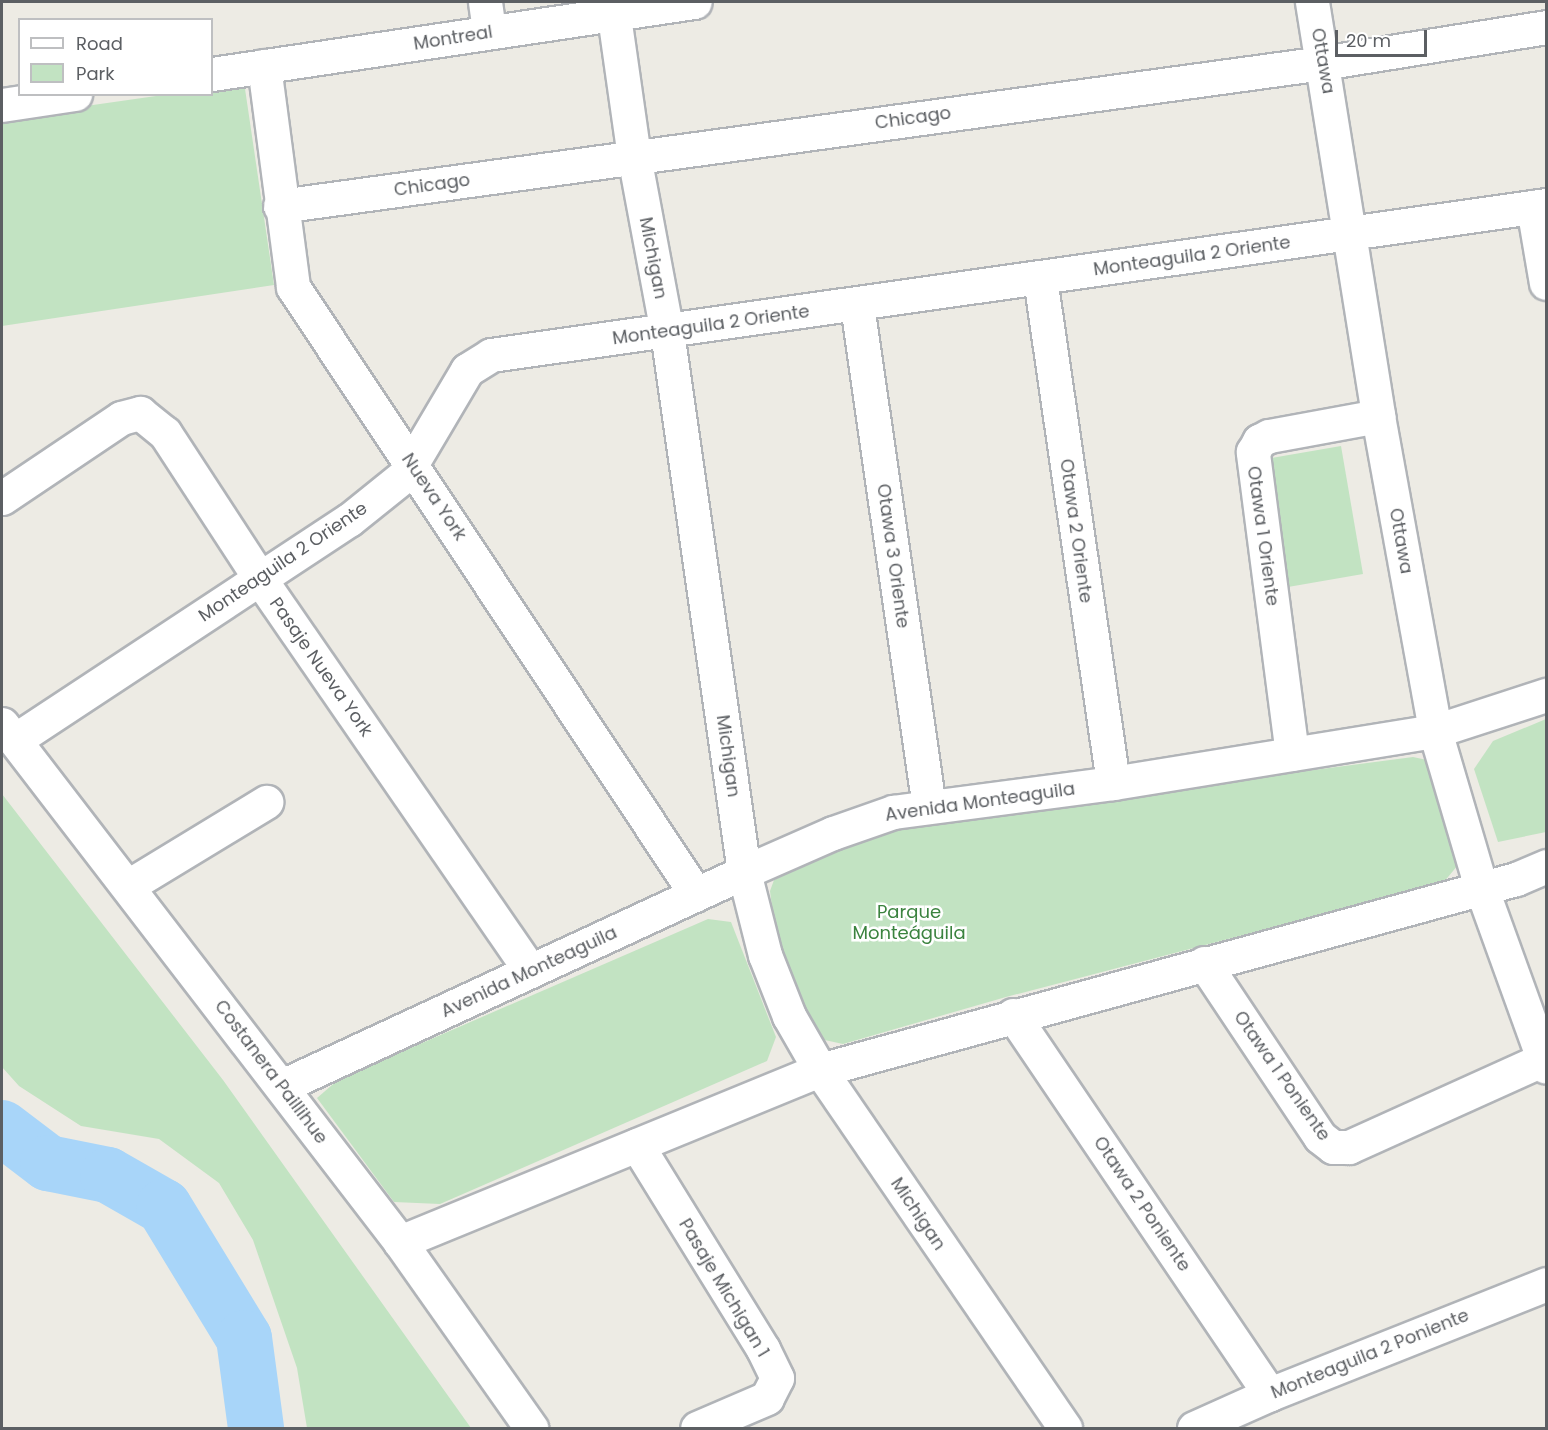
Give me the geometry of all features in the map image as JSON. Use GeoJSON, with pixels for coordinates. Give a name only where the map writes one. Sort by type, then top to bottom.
{"type":"FeatureCollection","features":[{"type":"Feature","properties":{"kind":"street","name":"Montreal"},"geometry":{"type":"LineString","coordinates":[[213,74],[264,66],[487,17],[695,2]]}},
{"type":"Feature","properties":{"kind":"street","name":"Ottawa"},"geometry":{"type":"LineString","coordinates":[[1312,2],[1378,416],[1436,731],[1481,887],[1545,1063]]}},
{"type":"Feature","properties":{"kind":"street","name":"Michigan"},"geometry":{"type":"LineString","coordinates":[[613,8],[634,156],[667,332],[744,872],[765,955],[789,1016],[820,1070],[1065,1428]]}},
{"type":"Feature","properties":{"kind":"street","name":"Chicago"},"geometry":{"type":"LineString","coordinates":[[280,206],[1322,63],[1546,27]]}},
{"type":"Feature","properties":{"kind":"street","name":"Nueva York"},"geometry":{"type":"LineString","coordinates":[[264,66],[280,206],[293,287],[411,461],[696,894]]}},
{"type":"Feature","properties":{"kind":"street"},"geometry":{"type":"LineString","coordinates":[[2,105],[62,96]]}},
{"type":"Feature","properties":{"kind":"street","name":"Monteaguila 2 Oriente"},"geometry":{"type":"LineString","coordinates":[[8,732],[260,579],[349,520],[405,475],[411,461],[467,370],[491,355],[667,332],[1540,206]]}},
{"type":"Feature","properties":{"kind":"street"},"geometry":{"type":"LineString","coordinates":[[1540,206],[1546,283]]}},
{"type":"Feature","properties":{"kind":"street","name":"Otawa 2 Oriente"},"geometry":{"type":"LineString","coordinates":[[1040,278],[1113,783]]}},
{"type":"Feature","properties":{"kind":"street","name":"Otawa 3 Oriente"},"geometry":{"type":"LineString","coordinates":[[857,305],[929,807]]}},
{"type":"Feature","properties":{"kind":"street","name":"Pasaje Nueva York"},"geometry":{"type":"LineString","coordinates":[[2,498],[121,418],[140,413],[165,433],[260,579],[530,971]]}},
{"type":"Feature","properties":{"kind":"street","name":"Otawa 1 Oriente"},"geometry":{"type":"LineString","coordinates":[[1292,754],[1253,452],[1263,438],[1378,416]]}},
{"type":"Feature","properties":{"kind":"street","name":"Avenida Monteaguila"},"geometry":{"type":"LineString","coordinates":[[282,1086],[744,872],[864,821],[893,812],[1113,783],[1436,731],[1546,695]]}},
{"type":"Feature","properties":{"kind":"street","name":"Costanera Paillihue"},"geometry":{"type":"LineString","coordinates":[[8,732],[400,1242],[531,1428]]}},
{"type":"Feature","properties":{"kind":"street"},"geometry":{"type":"LineString","coordinates":[[128,886],[266,802]]}},
{"type":"Feature","properties":{"kind":"street"},"geometry":{"type":"LineString","coordinates":[[400,1242],[820,1070],[1013,1015],[1516,879],[1546,866]]}},
{"type":"Feature","properties":{"kind":"street","name":"Otawa 1 Poniente"},"geometry":{"type":"LineString","coordinates":[[1204,963],[1320,1137],[1333,1147],[1349,1147],[1545,1063]]}},
{"type":"Feature","properties":{"kind":"street","name":"Otawa 2 Poniente"},"geometry":{"type":"LineString","coordinates":[[1013,1015],[1270,1394]]}},
{"type":"Feature","properties":{"kind":"street","name":"Pasaje Michigan 1"},"geometry":{"type":"LineString","coordinates":[[637,1145],[763,1349],[777,1378],[767,1398],[696,1428]]}},
{"type":"Feature","properties":{"kind":"street","name":"Monteaguila 2 Poniente"},"geometry":{"type":"LineString","coordinates":[[1194,1428],[1270,1394],[1546,1284]]}},
{"type":"Feature","properties":{"kind":"green space"},"geometry":{"type":"Polygon","coordinates":[[[244,82],[274,285],[2,326],[2,118],[156,96],[213,96],[213,87],[244,82]]]}},
{"type":"Feature","properties":{"kind":"green space"},"geometry":{"type":"Polygon","coordinates":[[[1341,446],[1363,574],[1288,587],[1266,459],[1341,446]]]}},
{"type":"Feature","properties":{"kind":"green space"},"geometry":{"type":"Polygon","coordinates":[[[1546,719],[1546,832],[1498,842],[1474,769],[1493,741],[1546,719]]]}},
{"type":"Feature","properties":{"kind":"green space","name":"Parque Monteáguila"},"geometry":{"type":"Polygon","coordinates":[[[1413,757],[1427,760],[1458,865],[1443,883],[1006,997],[843,1044],[820,1039],[794,991],[777,947],[770,891],[774,880],[868,834],[902,824],[1413,757]]]}},
{"type":"Feature","properties":{"kind":"green space"},"geometry":{"type":"Polygon","coordinates":[[[2,794],[223,1080],[471,1428],[307,1428],[297,1368],[253,1240],[219,1183],[159,1139],[81,1126],[19,1086],[2,1067],[2,794]]]}},
{"type":"Feature","properties":{"kind":"green space"},"geometry":{"type":"Polygon","coordinates":[[[708,919],[731,922],[776,1037],[767,1061],[440,1204],[394,1202],[317,1098],[339,1079],[708,919]]]}},
{"type":"Feature","properties":{"kind":"waterway"},"geometry":{"type":"LineString","coordinates":[[2,1128],[48,1163],[108,1175],[164,1207],[244,1338],[256,1428]]}}]}
